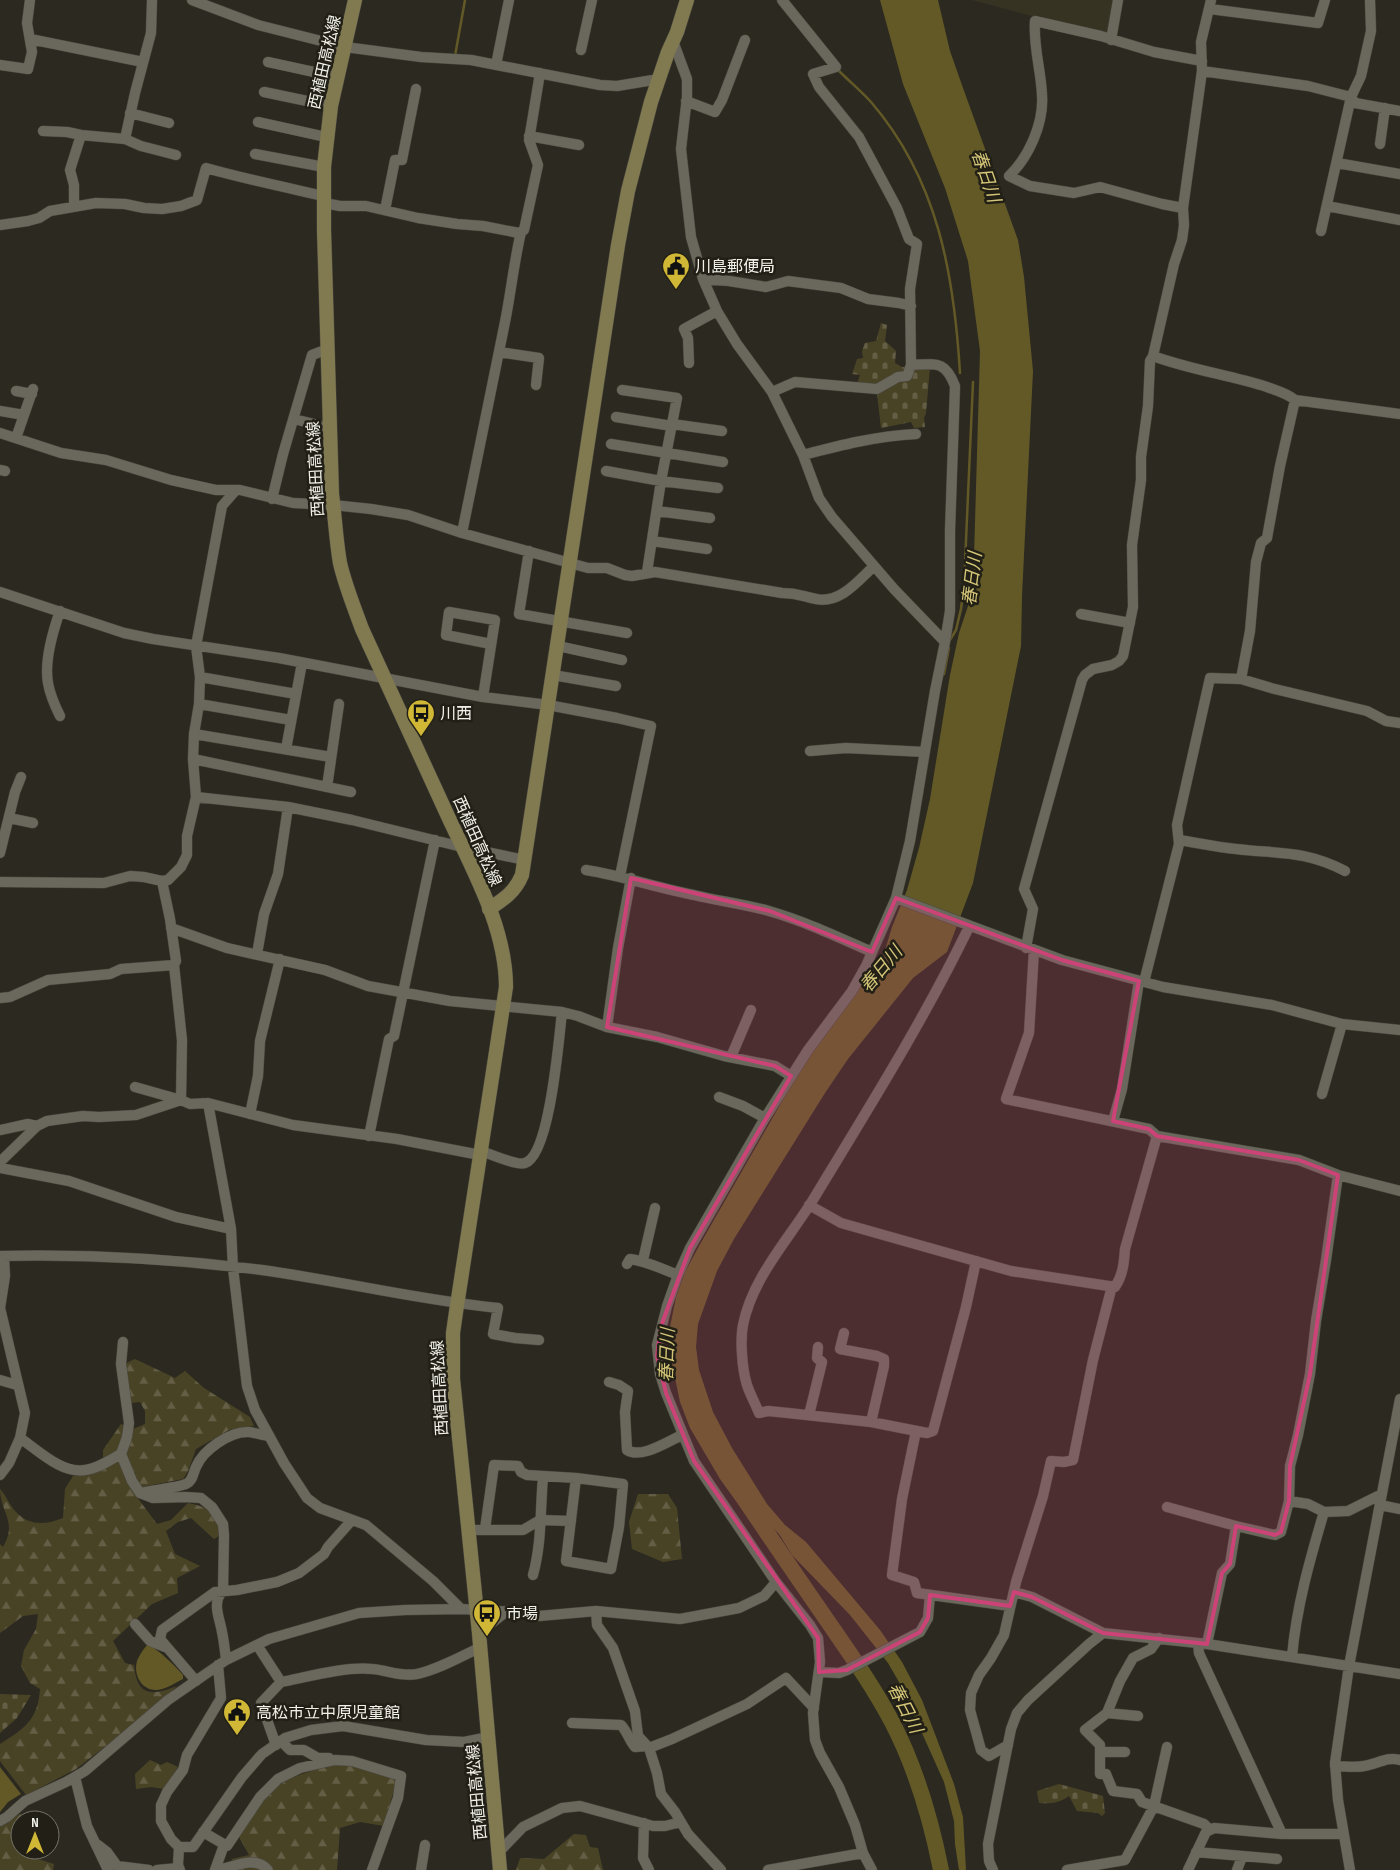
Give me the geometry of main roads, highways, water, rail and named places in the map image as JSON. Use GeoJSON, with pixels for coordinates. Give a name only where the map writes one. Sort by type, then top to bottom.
{"type":"FeatureCollection","features":[{"type":"Feature","properties":{"kind":"main road","name":"西植田高松線"},"geometry":{"type":"LineString","coordinates":[[355,0],[331,106],[324,167],[333,504],[340,564],[348,593],[362,629],[489,909],[504,952],[506,987],[453,1333],[453,1379],[476,1610],[480,1633],[500,1870]]}},
{"type":"Feature","properties":{"kind":"main road","name":"西植田高松線"},"geometry":{"type":"LineString","coordinates":[[489,909],[508,897],[517,887],[526,860],[548,705],[628,191],[651,102],[687,0]]}},
{"type":"Feature","properties":{"kind":"water"},"geometry":{"type":"Polygon","coordinates":[[[880,0],[938,0],[950,51],[1018,240],[1024,277],[1033,371],[1021,646],[973,883],[947,952],[913,978],[848,1059],[825,1093],[734,1239],[717,1271],[698,1324],[696,1347],[699,1370],[713,1412],[732,1448],[767,1504],[785,1525],[806,1542],[880,1630],[902,1662],[922,1700],[954,1784],[963,1817],[966,1870],[959,1870],[954,1821],[944,1782],[899,1682],[888,1663],[850,1615],[792,1555],[779,1534],[764,1519],[750,1516],[738,1504],[720,1479],[690,1428],[680,1402],[669,1349],[670,1327],[676,1297],[685,1272],[699,1246],[808,1056],[849,998],[883,957],[892,927],[907,890],[919,848],[930,799],[950,675],[959,633],[973,591],[980,351],[968,261],[945,188],[903,84],[880,0]]]}},
{"type":"Feature","properties":{"kind":"water"},"geometry":{"type":"Polygon","coordinates":[[[148,1644],[175,1666],[183,1675],[183,1679],[157,1690],[152,1690],[143,1685],[136,1672],[136,1666],[139,1657],[148,1644]]]}},
{"type":"Feature","properties":{"kind":"water"},"geometry":{"type":"Polygon","coordinates":[[[0,1767],[21,1794],[8,1802],[0,1812],[0,1767]]]}},
{"type":"Feature","properties":{"kind":"waterway"},"geometry":{"type":"LineString","coordinates":[[455,56],[465,0]]}},
{"type":"Feature","properties":{"kind":"waterway"},"geometry":{"type":"LineString","coordinates":[[838,70],[871,102],[894,132],[912,163],[927,196],[947,264],[953,300],[960,373]]}},
{"type":"Feature","properties":{"kind":"waterway"},"geometry":{"type":"LineString","coordinates":[[950,640],[956,630],[964,586],[973,382]]}},
{"type":"Feature","properties":{"kind":"waterway"},"geometry":{"type":"LineString","coordinates":[[944,674],[949,648]]}},
{"type":"Feature","properties":{"kind":"waterway","name":"春日川"},"geometry":{"type":"LineString","coordinates":[[745,1500],[855,1661],[892,1722],[922,1795],[941,1870]]}},
{"type":"Feature","properties":{"kind":"place","name":"川島郵便局"},"geometry":{"type":"Point","coordinates":[676,290]}},
{"type":"Feature","properties":{"kind":"place","name":"川西"},"geometry":{"type":"Point","coordinates":[421,737]}},
{"type":"Feature","properties":{"kind":"place","name":"市場"},"geometry":{"type":"Point","coordinates":[487,1637]}},
{"type":"Feature","properties":{"kind":"place","name":"高松市立中原児童館"},"geometry":{"type":"Point","coordinates":[237,1736]}}]}
